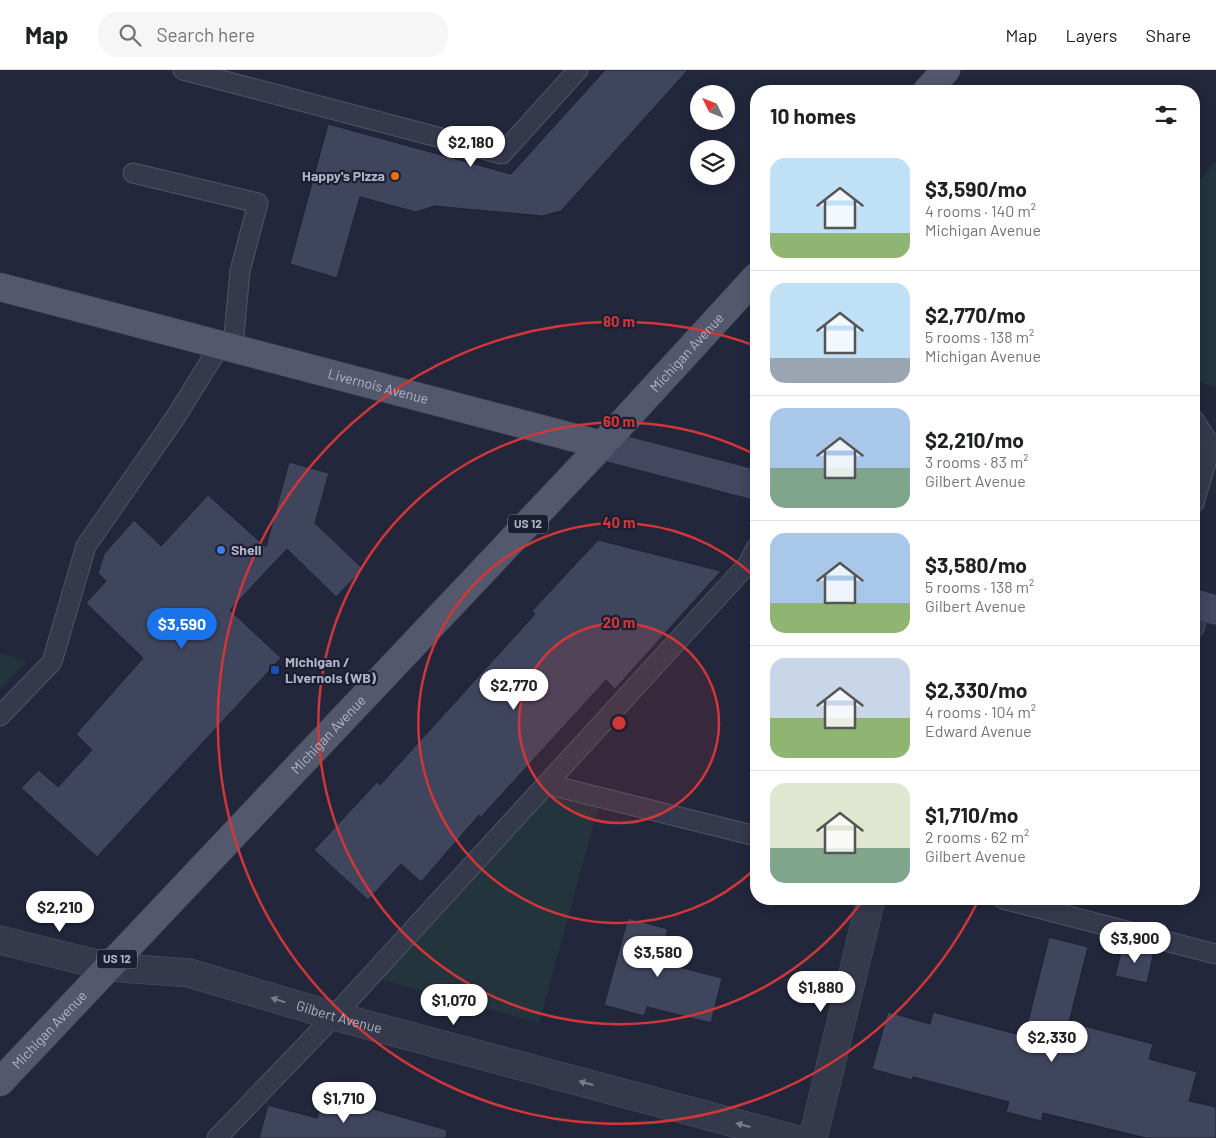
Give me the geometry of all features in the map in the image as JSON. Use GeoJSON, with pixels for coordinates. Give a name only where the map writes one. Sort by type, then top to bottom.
{"type":"FeatureCollection","features":[{"type":"Feature","properties":{"kind":"main road"},"geometry":{"type":"LineString","coordinates":[[932,85],[946,70]]}},
{"type":"Feature","properties":{"kind":"main road","name":"Michigan Avenue"},"geometry":{"type":"LineString","coordinates":[[0,1082],[602,445],[750,284]]}},
{"type":"Feature","properties":{"kind":"main road","name":"Livernois Avenue"},"geometry":{"type":"LineString","coordinates":[[0,287],[750,484]]}},
{"type":"Feature","properties":{"kind":"street"},"geometry":{"type":"LineString","coordinates":[[813,1138],[870,905]]}},
{"type":"Feature","properties":{"kind":"street","name":"Gilbert Avenue"},"geometry":{"type":"LineString","coordinates":[[0,940],[109,967],[189,973],[334,1016],[790,1138]]}},
{"type":"Feature","properties":{"kind":"lane"},"geometry":{"type":"LineString","coordinates":[[183,70],[502,154],[578,70]]}},
{"type":"Feature","properties":{"kind":"lane"},"geometry":{"type":"LineString","coordinates":[[0,716],[52,662],[86,546],[227,346],[240,271],[258,203],[133,173]]}},
{"type":"Feature","properties":{"kind":"lane"},"geometry":{"type":"LineString","coordinates":[[1200,429],[1211,446],[1200,483]]}},
{"type":"Feature","properties":{"kind":"lane"},"geometry":{"type":"LineString","coordinates":[[217,1138],[334,1016],[750,560]]}},
{"type":"Feature","properties":{"kind":"lane"},"geometry":{"type":"LineString","coordinates":[[546,784],[750,835]]}},
{"type":"Feature","properties":{"kind":"lane"},"geometry":{"type":"LineString","coordinates":[[1026,905],[1216,954]]}},
{"type":"Feature","properties":{"kind":"shaded area"},"geometry":{"type":"Polygon","coordinates":[[[1216,161],[1216,387],[1200,383],[1200,180],[1216,161]]]}},
{"type":"Feature","properties":{"kind":"shaded area"},"geometry":{"type":"Polygon","coordinates":[[[0,653],[27,661],[0,690],[0,653]]]}},
{"type":"Feature","properties":{"kind":"shaded area"},"geometry":{"type":"Polygon","coordinates":[[[545,787],[600,801],[539,1023],[367,976],[545,787]]]}},
{"type":"Feature","properties":{"kind":"building"},"geometry":{"type":"Polygon","coordinates":[[[605,70],[688,70],[561,211],[542,216],[434,206],[416,212],[360,197],[337,278],[290,264],[328,124],[511,174],[605,70]]]}},
{"type":"Feature","properties":{"kind":"building"},"geometry":{"type":"Polygon","coordinates":[[[289,462],[329,473],[315,523],[363,569],[336,597],[287,549],[230,610],[281,658],[97,857],[21,788],[39,770],[58,787],[92,750],[76,734],[143,658],[86,603],[106,581],[98,573],[104,554],[134,520],[161,546],[208,495],[266,547],[289,462]]]}},
{"type":"Feature","properties":{"kind":"building"},"geometry":{"type":"Polygon","coordinates":[[[598,540],[721,571],[615,689],[606,680],[481,817],[479,815],[421,882],[401,864],[368,900],[314,850],[377,782],[380,785],[535,614],[532,611],[598,540]]]}},
{"type":"Feature","properties":{"kind":"building"},"geometry":{"type":"Polygon","coordinates":[[[628,918],[668,929],[659,962],[722,978],[711,1023],[647,1007],[644,1016],[604,1005],[628,918]]]}},
{"type":"Feature","properties":{"kind":"building"},"geometry":{"type":"Polygon","coordinates":[[[1049,937],[1088,947],[1069,1022],[1153,1044],[1149,1059],[1197,1072],[1189,1101],[1216,1107],[1216,1138],[1146,1138],[1043,1113],[1041,1121],[1006,1112],[1009,1102],[913,1077],[912,1080],[872,1069],[888,1012],[930,1024],[933,1012],[1020,1035],[1022,1025],[1027,1026],[1049,937]]]}},
{"type":"Feature","properties":{"kind":"building"},"geometry":{"type":"Polygon","coordinates":[[[1123,944],[1154,951],[1147,983],[1115,976],[1123,944]]]}},
{"type":"Feature","properties":{"kind":"building"},"geometry":{"type":"Polygon","coordinates":[[[324,1095],[447,1130],[446,1138],[259,1138],[268,1105],[317,1118],[324,1095]]]}},
{"type":"Feature","properties":{"kind":"place","name":"Happy's Pizza"},"geometry":{"type":"Point","coordinates":[395,176]}},
{"type":"Feature","properties":{"kind":"place","name":"Shell"},"geometry":{"type":"Point","coordinates":[221,550]}},
{"type":"Feature","properties":{"kind":"place","name":"Michigan / Livernois (WB)"},"geometry":{"type":"Point","coordinates":[275,670]}}]}
